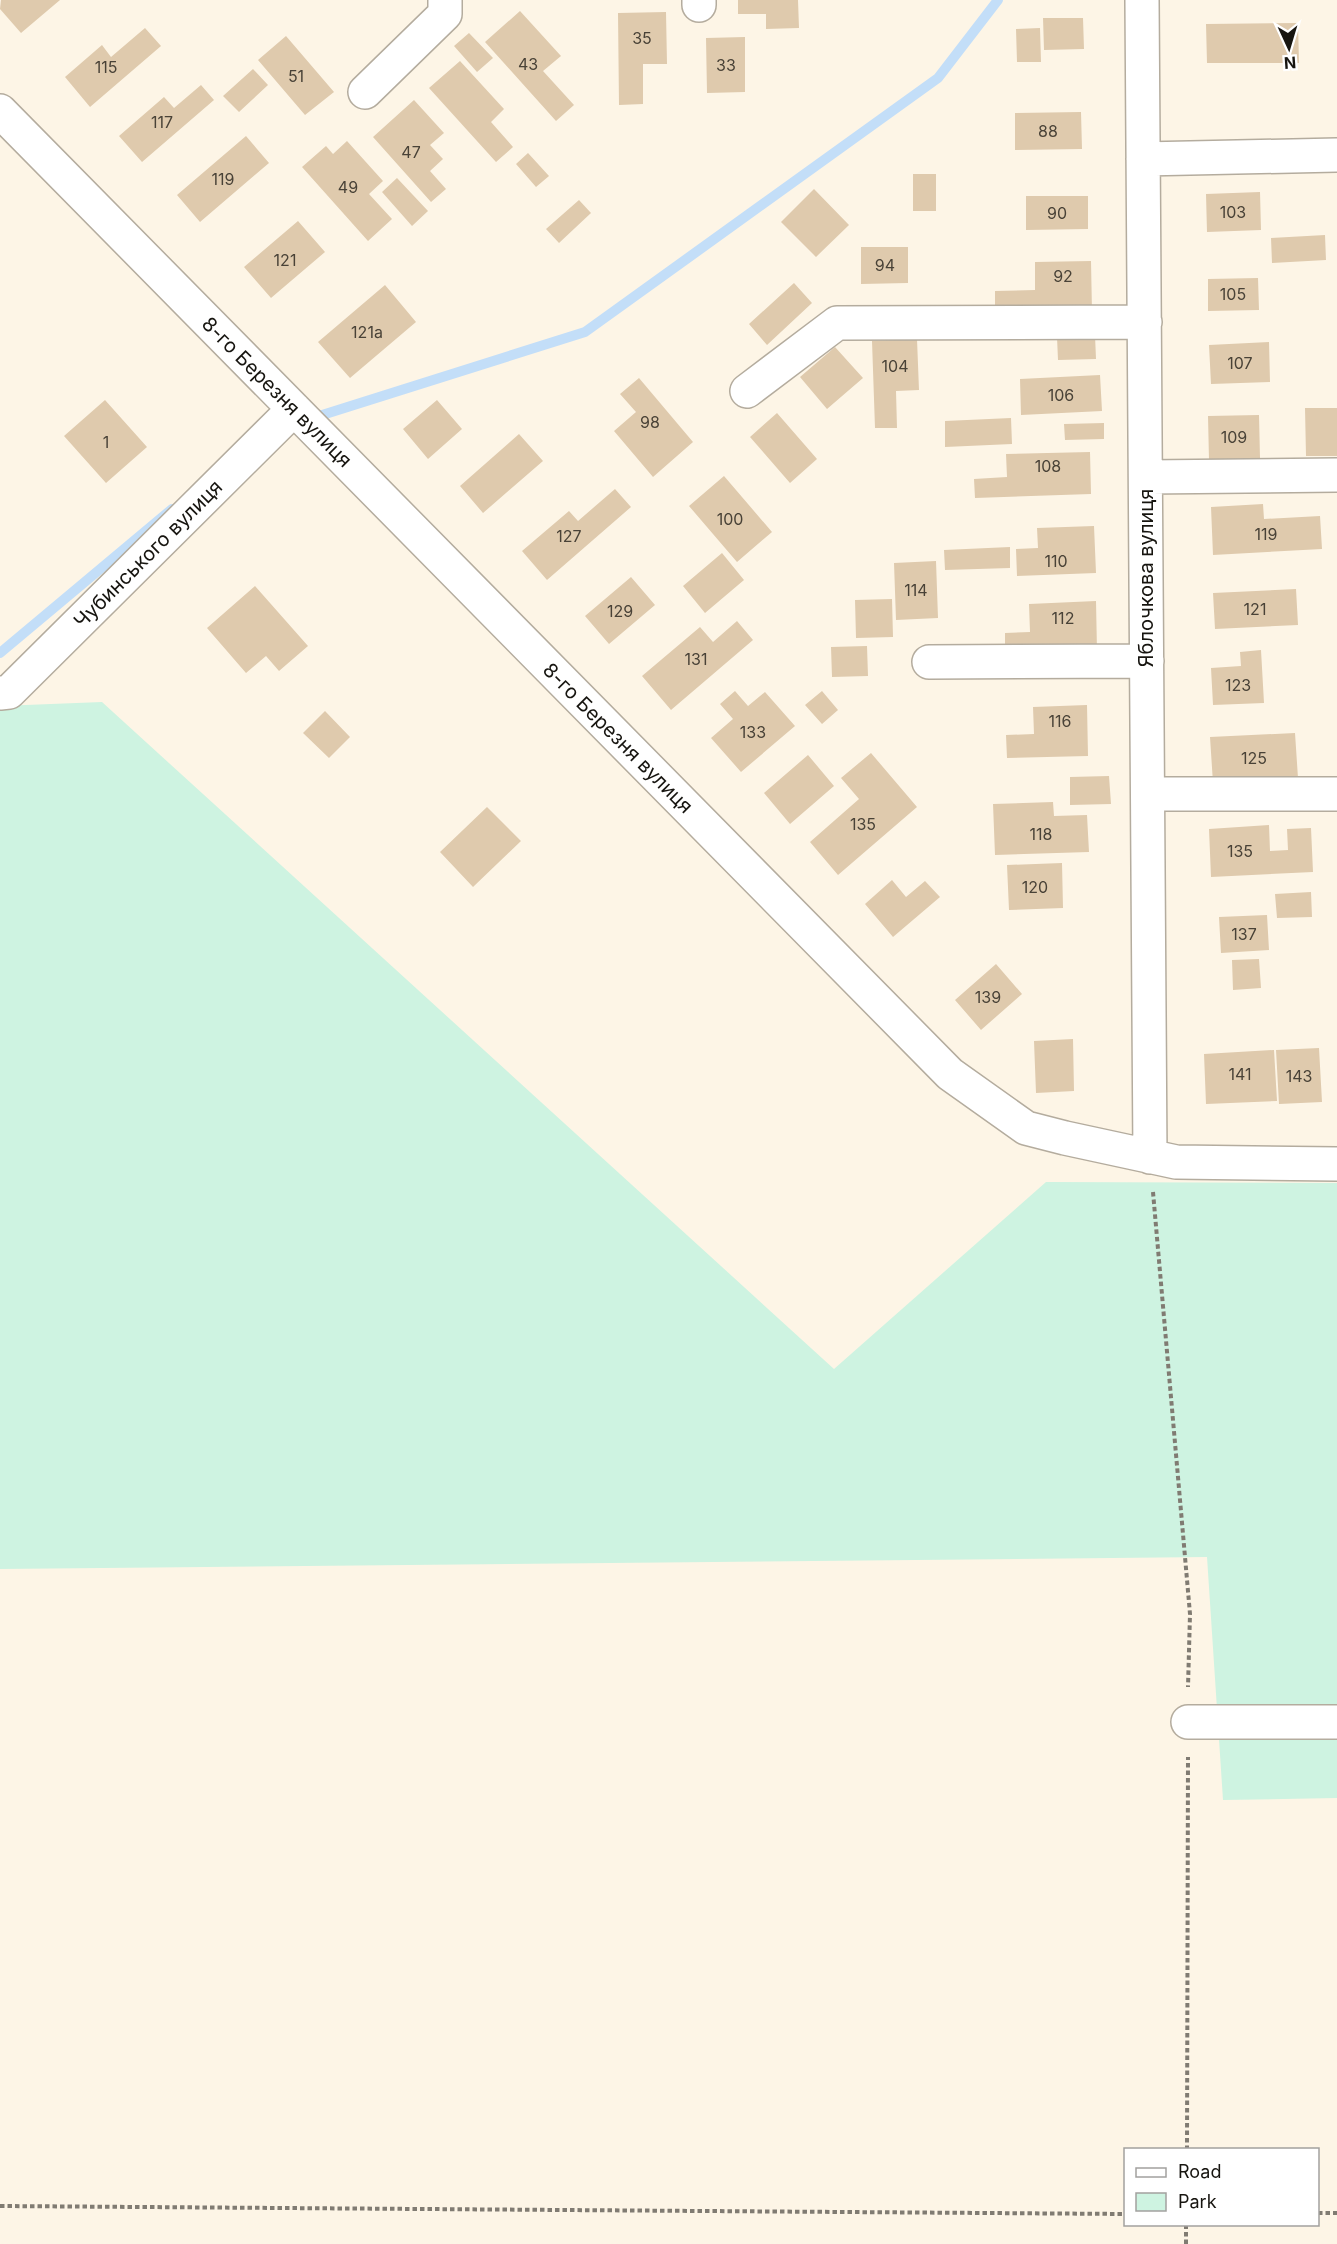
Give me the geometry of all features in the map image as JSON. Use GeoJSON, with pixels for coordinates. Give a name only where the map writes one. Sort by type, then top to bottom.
{"type":"FeatureCollection","features":[{"type":"Feature","properties":{"kind":"street"},"geometry":{"type":"LineString","coordinates":[[365,92],[445,14],[445,0]]}},
{"type":"Feature","properties":{"kind":"street","name":"Яблочкова вулиця"},"geometry":{"type":"LineString","coordinates":[[1142,0],[1150,1156]]}},
{"type":"Feature","properties":{"kind":"street","name":"8-го Березня вулиця"},"geometry":{"type":"LineString","coordinates":[[0,111],[950,1074],[1026,1128],[1176,1162],[1337,1164]]}},
{"type":"Feature","properties":{"kind":"street"},"geometry":{"type":"LineString","coordinates":[[1143,159],[1337,155]]}},
{"type":"Feature","properties":{"kind":"street"},"geometry":{"type":"LineString","coordinates":[[747,391],[837,323],[1145,322]]}},
{"type":"Feature","properties":{"kind":"street","name":"Чубинського вулиця"},"geometry":{"type":"LineString","coordinates":[[0,693],[9,692],[294,409]]}},
{"type":"Feature","properties":{"kind":"street"},"geometry":{"type":"LineString","coordinates":[[1146,477],[1337,475]]}},
{"type":"Feature","properties":{"kind":"street"},"geometry":{"type":"LineString","coordinates":[[929,662],[1147,661]]}},
{"type":"Feature","properties":{"kind":"street"},"geometry":{"type":"LineString","coordinates":[[1148,794],[1337,794]]}},
{"type":"Feature","properties":{"kind":"street"},"geometry":{"type":"LineString","coordinates":[[1188,1722],[1337,1722]]}},
{"type":"Feature","properties":{"kind":"path"},"geometry":{"type":"LineString","coordinates":[[1150,1156],[1190,1614],[1187,2148]]}},
{"type":"Feature","properties":{"kind":"path"},"geometry":{"type":"LineString","coordinates":[[0,2206],[1124,2214]]}},
{"type":"Feature","properties":{"kind":"path"},"geometry":{"type":"LineString","coordinates":[[1319,2213],[1337,2213]]}},
{"type":"Feature","properties":{"kind":"path"},"geometry":{"type":"LineString","coordinates":[[1186,2226],[1186,2244]]}},
{"type":"Feature","properties":{"kind":"green space"},"geometry":{"type":"Polygon","coordinates":[[[102,702],[834,1369],[1046,1182],[1337,1183],[1337,1798],[1223,1800],[1207,1557],[0,1569],[0,706],[102,702]]]}},
{"type":"Feature","properties":{"kind":"building"},"geometry":{"type":"Polygon","coordinates":[[[1,0],[60,0],[21,33],[0,9],[1,0]]]}},
{"type":"Feature","properties":{"kind":"building"},"geometry":{"type":"Polygon","coordinates":[[[738,0],[798,0],[799,28],[766,29],[766,14],[738,14],[738,0]]]}},
{"type":"Feature","properties":{"kind":"building"},"geometry":{"type":"Polygon","coordinates":[[[520,11],[561,56],[543,71],[574,105],[556,121],[485,42],[520,11]]]}},
{"type":"Feature","properties":{"kind":"building"},"geometry":{"type":"Polygon","coordinates":[[[666,12],[667,64],[643,64],[643,104],[619,105],[618,13],[666,12]]]}},
{"type":"Feature","properties":{"kind":"building"},"geometry":{"type":"Polygon","coordinates":[[[1043,18],[1083,18],[1084,49],[1044,50],[1043,18]]]}},
{"type":"Feature","properties":{"kind":"building"},"geometry":{"type":"Polygon","coordinates":[[[1298,23],[1299,63],[1207,63],[1206,24],[1298,23]]]}},
{"type":"Feature","properties":{"kind":"building"},"geometry":{"type":"Polygon","coordinates":[[[145,28],[161,46],[90,107],[65,77],[102,45],[111,57],[145,28]]]}},
{"type":"Feature","properties":{"kind":"building"},"geometry":{"type":"Polygon","coordinates":[[[1040,28],[1041,62],[1017,62],[1016,29],[1040,28]]]}},
{"type":"Feature","properties":{"kind":"building"},"geometry":{"type":"Polygon","coordinates":[[[469,33],[493,58],[477,72],[454,46],[469,33]]]}},
{"type":"Feature","properties":{"kind":"building"},"geometry":{"type":"Polygon","coordinates":[[[286,36],[334,92],[305,115],[258,60],[286,36]]]}},
{"type":"Feature","properties":{"kind":"building"},"geometry":{"type":"Polygon","coordinates":[[[745,37],[745,92],[707,93],[706,38],[745,37]]]}},
{"type":"Feature","properties":{"kind":"building"},"geometry":{"type":"Polygon","coordinates":[[[460,61],[504,109],[491,122],[513,147],[496,162],[429,88],[460,61]]]}},
{"type":"Feature","properties":{"kind":"building"},"geometry":{"type":"Polygon","coordinates":[[[253,69],[268,85],[239,112],[223,96],[253,69]]]}},
{"type":"Feature","properties":{"kind":"building"},"geometry":{"type":"Polygon","coordinates":[[[201,85],[214,100],[142,162],[119,136],[164,97],[174,108],[201,85]]]}},
{"type":"Feature","properties":{"kind":"building"},"geometry":{"type":"Polygon","coordinates":[[[414,100],[444,133],[430,145],[443,159],[430,171],[446,189],[431,202],[373,137],[414,100]]]}},
{"type":"Feature","properties":{"kind":"building"},"geometry":{"type":"Polygon","coordinates":[[[1081,112],[1082,149],[1015,150],[1015,113],[1081,112]]]}},
{"type":"Feature","properties":{"kind":"building"},"geometry":{"type":"Polygon","coordinates":[[[246,136],[269,163],[200,222],[177,195],[246,136]]]}},
{"type":"Feature","properties":{"kind":"building"},"geometry":{"type":"Polygon","coordinates":[[[347,141],[383,181],[369,194],[392,219],[368,241],[302,167],[326,146],[333,154],[347,141]]]}},
{"type":"Feature","properties":{"kind":"building"},"geometry":{"type":"Polygon","coordinates":[[[528,153],[549,176],[536,187],[516,164],[528,153]]]}},
{"type":"Feature","properties":{"kind":"building"},"geometry":{"type":"Polygon","coordinates":[[[913,174],[936,174],[936,211],[913,211],[913,174]]]}},
{"type":"Feature","properties":{"kind":"building"},"geometry":{"type":"Polygon","coordinates":[[[397,178],[428,211],[412,226],[382,192],[397,178]]]}},
{"type":"Feature","properties":{"kind":"building"},"geometry":{"type":"Polygon","coordinates":[[[814,189],[849,225],[816,257],[781,222],[814,189]]]}},
{"type":"Feature","properties":{"kind":"building"},"geometry":{"type":"Polygon","coordinates":[[[1260,192],[1261,230],[1207,232],[1206,194],[1260,192]]]}},
{"type":"Feature","properties":{"kind":"building"},"geometry":{"type":"Polygon","coordinates":[[[1026,196],[1088,196],[1088,229],[1026,230],[1026,196]]]}},
{"type":"Feature","properties":{"kind":"building"},"geometry":{"type":"Polygon","coordinates":[[[579,200],[591,213],[559,243],[546,229],[579,200]]]}},
{"type":"Feature","properties":{"kind":"building"},"geometry":{"type":"Polygon","coordinates":[[[298,221],[325,252],[271,298],[244,267],[298,221]]]}},
{"type":"Feature","properties":{"kind":"building"},"geometry":{"type":"Polygon","coordinates":[[[1325,235],[1326,260],[1272,263],[1271,238],[1325,235]]]}},
{"type":"Feature","properties":{"kind":"building"},"geometry":{"type":"Polygon","coordinates":[[[861,247],[908,247],[908,283],[861,284],[861,247]]]}},
{"type":"Feature","properties":{"kind":"building"},"geometry":{"type":"Polygon","coordinates":[[[1091,261],[1092,312],[995,313],[995,291],[1035,290],[1035,262],[1091,261]]]}},
{"type":"Feature","properties":{"kind":"building"},"geometry":{"type":"Polygon","coordinates":[[[1258,278],[1259,310],[1208,311],[1208,279],[1258,278]]]}},
{"type":"Feature","properties":{"kind":"building"},"geometry":{"type":"Polygon","coordinates":[[[794,283],[812,303],[767,345],[749,324],[794,283]]]}},
{"type":"Feature","properties":{"kind":"building"},"geometry":{"type":"Polygon","coordinates":[[[385,285],[416,322],[350,378],[318,342],[385,285]]]}},
{"type":"Feature","properties":{"kind":"building"},"geometry":{"type":"Polygon","coordinates":[[[1095,335],[1096,359],[1058,360],[1057,337],[1095,335]]]}},
{"type":"Feature","properties":{"kind":"building"},"geometry":{"type":"Polygon","coordinates":[[[917,339],[919,390],[896,391],[897,428],[875,428],[872,341],[917,339]]]}},
{"type":"Feature","properties":{"kind":"building"},"geometry":{"type":"Polygon","coordinates":[[[1269,342],[1270,382],[1211,384],[1209,345],[1269,342]]]}},
{"type":"Feature","properties":{"kind":"building"},"geometry":{"type":"Polygon","coordinates":[[[835,347],[863,378],[827,409],[800,377],[835,347]]]}},
{"type":"Feature","properties":{"kind":"building"},"geometry":{"type":"Polygon","coordinates":[[[1100,375],[1102,411],[1021,415],[1020,379],[1100,375]]]}},
{"type":"Feature","properties":{"kind":"building"},"geometry":{"type":"Polygon","coordinates":[[[639,378],[693,442],[653,477],[614,431],[636,412],[620,394],[639,378]]]}},
{"type":"Feature","properties":{"kind":"building"},"geometry":{"type":"Polygon","coordinates":[[[105,400],[147,447],[106,483],[64,436],[105,400]]]}},
{"type":"Feature","properties":{"kind":"building"},"geometry":{"type":"Polygon","coordinates":[[[437,400],[462,429],[428,459],[403,429],[437,400]]]}},
{"type":"Feature","properties":{"kind":"building"},"geometry":{"type":"Polygon","coordinates":[[[1305,408],[1337,408],[1337,456],[1306,456],[1305,408]]]}},
{"type":"Feature","properties":{"kind":"building"},"geometry":{"type":"Polygon","coordinates":[[[777,413],[817,459],[790,483],[750,437],[777,413]]]}},
{"type":"Feature","properties":{"kind":"building"},"geometry":{"type":"Polygon","coordinates":[[[1259,415],[1260,458],[1209,460],[1208,416],[1259,415]]]}},
{"type":"Feature","properties":{"kind":"building"},"geometry":{"type":"Polygon","coordinates":[[[1011,418],[1012,444],[945,447],[945,421],[1011,418]]]}},
{"type":"Feature","properties":{"kind":"building"},"geometry":{"type":"Polygon","coordinates":[[[1104,423],[1104,439],[1065,440],[1064,424],[1104,423]]]}},
{"type":"Feature","properties":{"kind":"building"},"geometry":{"type":"Polygon","coordinates":[[[519,434],[543,461],[483,513],[460,486],[519,434]]]}},
{"type":"Feature","properties":{"kind":"building"},"geometry":{"type":"Polygon","coordinates":[[[1090,452],[1091,494],[975,498],[974,479],[1007,477],[1006,454],[1090,452]]]}},
{"type":"Feature","properties":{"kind":"building"},"geometry":{"type":"Polygon","coordinates":[[[724,476],[772,532],[737,562],[689,506],[724,476]]]}},
{"type":"Feature","properties":{"kind":"building"},"geometry":{"type":"Polygon","coordinates":[[[615,489],[631,507],[547,580],[522,551],[569,511],[578,521],[615,489]]]}},
{"type":"Feature","properties":{"kind":"building"},"geometry":{"type":"Polygon","coordinates":[[[1263,504],[1264,519],[1320,516],[1322,549],[1213,555],[1211,507],[1263,504]]]}},
{"type":"Feature","properties":{"kind":"building"},"geometry":{"type":"Polygon","coordinates":[[[1094,526],[1096,573],[1017,576],[1016,549],[1038,548],[1037,528],[1094,526]]]}},
{"type":"Feature","properties":{"kind":"building"},"geometry":{"type":"Polygon","coordinates":[[[1010,547],[1010,568],[945,570],[944,550],[1010,547]]]}},
{"type":"Feature","properties":{"kind":"building"},"geometry":{"type":"Polygon","coordinates":[[[722,553],[744,580],[705,613],[683,586],[722,553]]]}},
{"type":"Feature","properties":{"kind":"building"},"geometry":{"type":"Polygon","coordinates":[[[936,561],[938,618],[896,620],[894,563],[936,561]]]}},
{"type":"Feature","properties":{"kind":"building"},"geometry":{"type":"Polygon","coordinates":[[[631,577],[655,605],[609,644],[585,616],[631,577]]]}},
{"type":"Feature","properties":{"kind":"building"},"geometry":{"type":"Polygon","coordinates":[[[255,586],[308,646],[279,671],[266,656],[246,673],[207,628],[255,586]]]}},
{"type":"Feature","properties":{"kind":"building"},"geometry":{"type":"Polygon","coordinates":[[[1296,589],[1298,625],[1215,629],[1213,593],[1296,589]]]}},
{"type":"Feature","properties":{"kind":"building"},"geometry":{"type":"Polygon","coordinates":[[[892,599],[893,637],[856,638],[855,600],[892,599]]]}},
{"type":"Feature","properties":{"kind":"building"},"geometry":{"type":"Polygon","coordinates":[[[1096,601],[1097,651],[1005,653],[1005,633],[1030,632],[1029,604],[1096,601]]]}},
{"type":"Feature","properties":{"kind":"building"},"geometry":{"type":"Polygon","coordinates":[[[737,621],[753,640],[671,710],[642,676],[700,627],[713,642],[737,621]]]}},
{"type":"Feature","properties":{"kind":"building"},"geometry":{"type":"Polygon","coordinates":[[[867,646],[868,676],[832,677],[831,647],[867,646]]]}},
{"type":"Feature","properties":{"kind":"building"},"geometry":{"type":"Polygon","coordinates":[[[1261,650],[1264,703],[1213,705],[1211,668],[1241,666],[1240,652],[1261,650]]]}},
{"type":"Feature","properties":{"kind":"building"},"geometry":{"type":"Polygon","coordinates":[[[735,691],[748,706],[765,692],[795,726],[741,772],[711,738],[733,719],[720,704],[735,691]]]}},
{"type":"Feature","properties":{"kind":"building"},"geometry":{"type":"Polygon","coordinates":[[[822,691],[838,710],[822,724],[805,705],[822,691]]]}},
{"type":"Feature","properties":{"kind":"building"},"geometry":{"type":"Polygon","coordinates":[[[1087,705],[1088,756],[1007,758],[1006,735],[1034,734],[1033,707],[1087,705]]]}},
{"type":"Feature","properties":{"kind":"building"},"geometry":{"type":"Polygon","coordinates":[[[325,711],[350,737],[329,758],[303,733],[325,711]]]}},
{"type":"Feature","properties":{"kind":"building"},"geometry":{"type":"Polygon","coordinates":[[[1295,733],[1298,778],[1213,783],[1210,737],[1295,733]]]}},
{"type":"Feature","properties":{"kind":"building"},"geometry":{"type":"Polygon","coordinates":[[[871,753],[917,807],[838,875],[810,842],[859,799],[841,778],[871,753]]]}},
{"type":"Feature","properties":{"kind":"building"},"geometry":{"type":"Polygon","coordinates":[[[808,755],[834,786],[790,824],[764,793],[808,755]]]}},
{"type":"Feature","properties":{"kind":"building"},"geometry":{"type":"Polygon","coordinates":[[[1109,776],[1111,804],[1070,805],[1070,777],[1109,776]]]}},
{"type":"Feature","properties":{"kind":"building"},"geometry":{"type":"Polygon","coordinates":[[[1053,802],[1054,816],[1087,815],[1089,852],[995,855],[993,804],[1053,802]]]}},
{"type":"Feature","properties":{"kind":"building"},"geometry":{"type":"Polygon","coordinates":[[[487,807],[521,841],[473,887],[440,852],[487,807]]]}},
{"type":"Feature","properties":{"kind":"building"},"geometry":{"type":"Polygon","coordinates":[[[1269,825],[1270,851],[1288,850],[1287,829],[1311,828],[1313,872],[1211,877],[1209,829],[1269,825]]]}},
{"type":"Feature","properties":{"kind":"building"},"geometry":{"type":"Polygon","coordinates":[[[1062,863],[1063,908],[1009,910],[1007,865],[1062,863]]]}},
{"type":"Feature","properties":{"kind":"building"},"geometry":{"type":"Polygon","coordinates":[[[892,880],[906,897],[925,881],[940,897],[893,937],[865,904],[892,880]]]}},
{"type":"Feature","properties":{"kind":"building"},"geometry":{"type":"Polygon","coordinates":[[[1311,892],[1312,917],[1277,918],[1275,894],[1311,892]]]}},
{"type":"Feature","properties":{"kind":"building"},"geometry":{"type":"Polygon","coordinates":[[[1267,915],[1269,950],[1221,953],[1219,917],[1267,915]]]}},
{"type":"Feature","properties":{"kind":"building"},"geometry":{"type":"Polygon","coordinates":[[[1259,959],[1261,988],[1233,990],[1232,960],[1259,959]]]}},
{"type":"Feature","properties":{"kind":"building"},"geometry":{"type":"Polygon","coordinates":[[[996,964],[1022,994],[981,1030],[955,1000],[996,964]]]}},
{"type":"Feature","properties":{"kind":"building"},"geometry":{"type":"Polygon","coordinates":[[[1073,1039],[1074,1091],[1036,1093],[1034,1041],[1073,1039]]]}},
{"type":"Feature","properties":{"kind":"building"},"geometry":{"type":"Polygon","coordinates":[[[1319,1048],[1322,1102],[1279,1104],[1276,1050],[1319,1048]]]}},
{"type":"Feature","properties":{"kind":"building"},"geometry":{"type":"Polygon","coordinates":[[[1274,1050],[1277,1101],[1206,1104],[1204,1054],[1274,1050]]]}},
{"type":"Feature","properties":{"kind":"waterway"},"geometry":{"type":"LineString","coordinates":[[319,416],[585,332],[938,78],[998,0]]}},
{"type":"Feature","properties":{"kind":"waterway"},"geometry":{"type":"LineString","coordinates":[[0,653],[172,509]]}}]}
